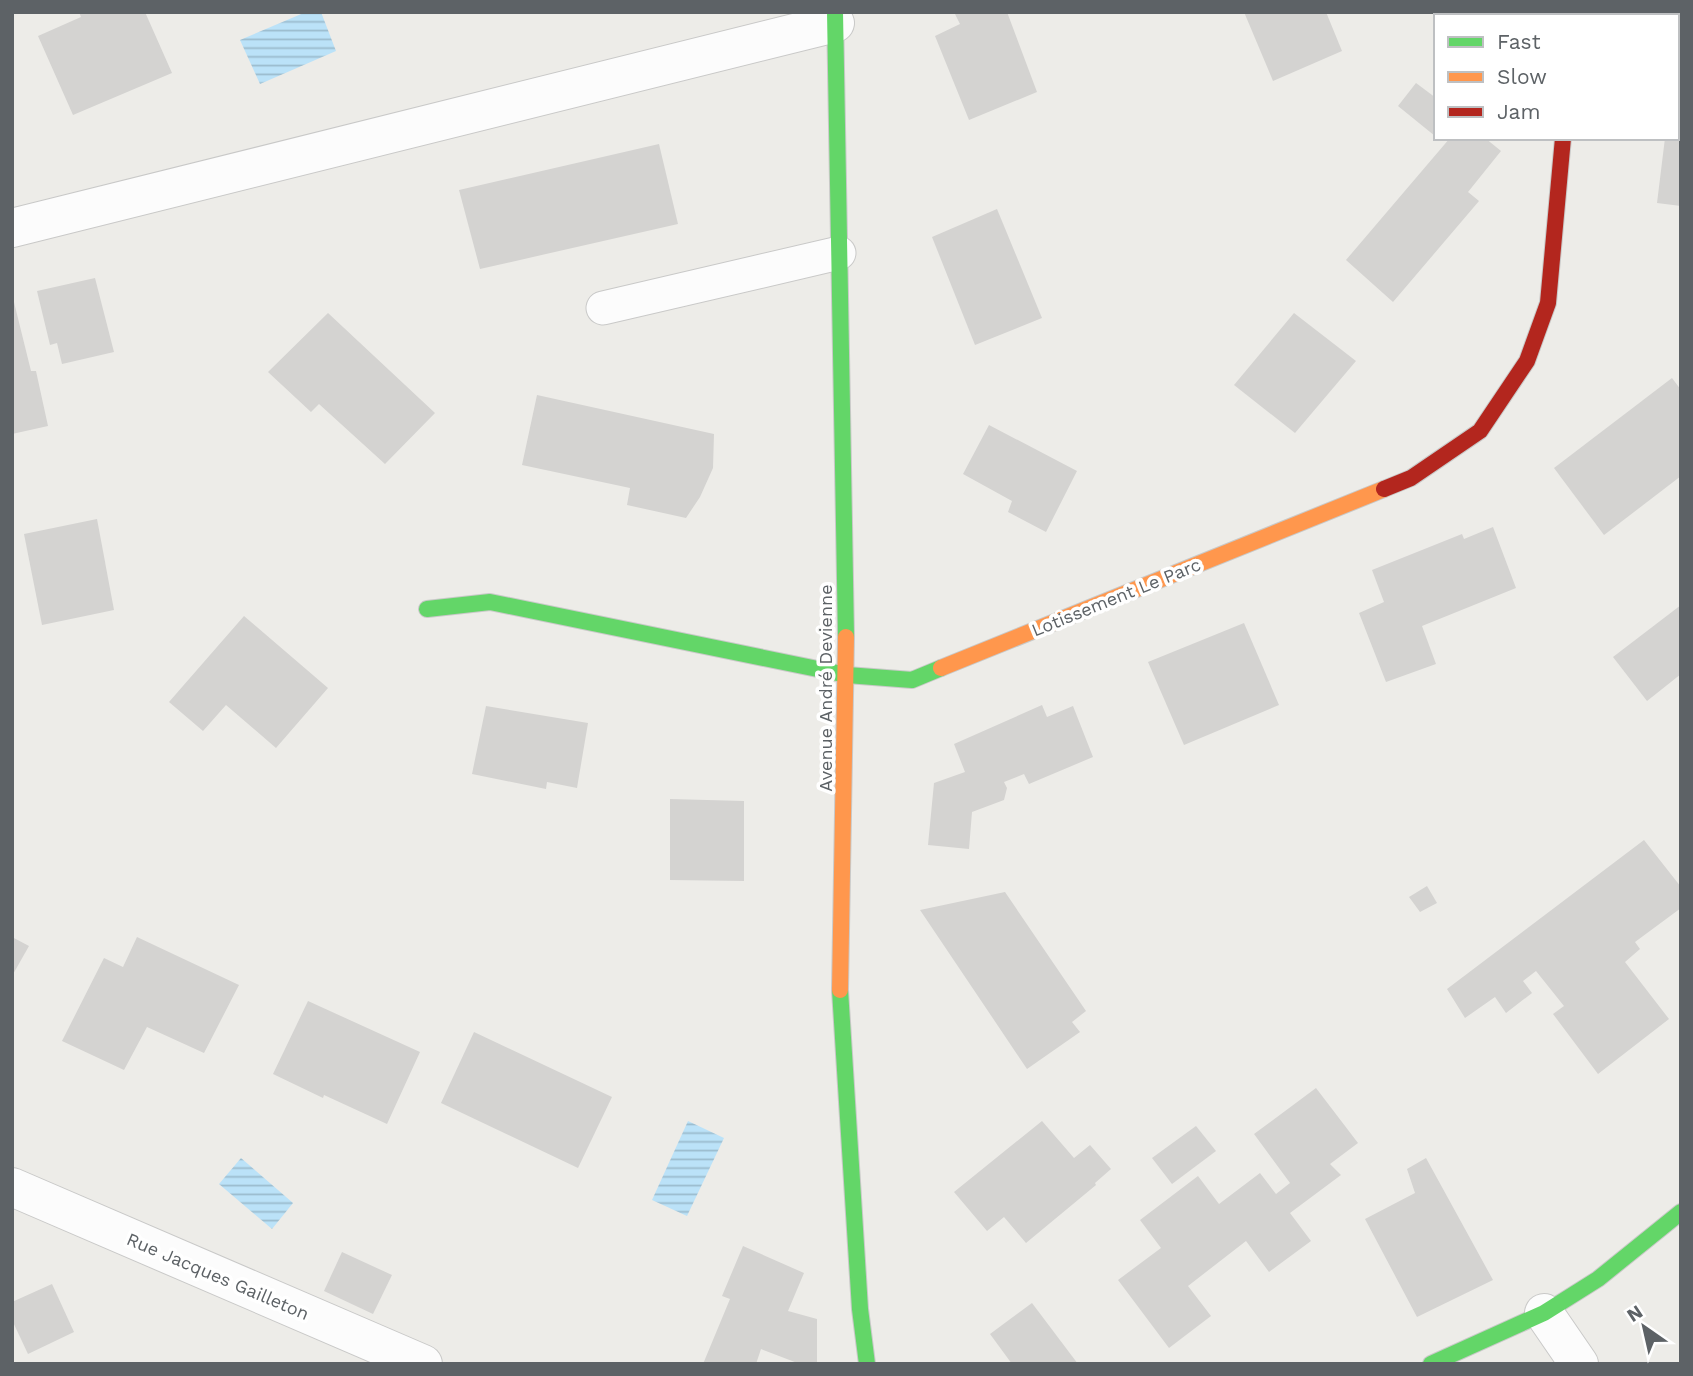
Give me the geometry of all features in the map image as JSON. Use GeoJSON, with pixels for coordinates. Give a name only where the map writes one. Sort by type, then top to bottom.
{"type":"FeatureCollection","features":[{"type":"Feature","properties":{"kind":"street"},"geometry":{"type":"LineString","coordinates":[[12,228],[835,18]]}},
{"type":"Feature","properties":{"kind":"street","name":"Avenue André Devienne"},"geometry":{"type":"LineString","coordinates":[[835,18],[847,675],[840,993],[860,1308],[867,1364]]}},
{"type":"Feature","properties":{"kind":"street","name":"Lotissement Le Parc"},"geometry":{"type":"LineString","coordinates":[[427,609],[490,602],[847,675],[912,680],[1411,478],[1480,431],[1527,361],[1548,303],[1563,140]]}},
{"type":"Feature","properties":{"kind":"street","name":"Rue Jacques Gailleton"},"geometry":{"type":"LineString","coordinates":[[12,1187],[423,1364]]}},
{"type":"Feature","properties":{"kind":"street"},"geometry":{"type":"LineString","coordinates":[[1431,1364],[1544,1313],[1598,1279],[1681,1212]]}},
{"type":"Feature","properties":{"kind":"street"},"geometry":{"type":"LineString","coordinates":[[1544,1313],[1579,1364]]}},
{"type":"Feature","properties":{"kind":"lane"},"geometry":{"type":"LineString","coordinates":[[603,308],[839,253]]}},
{"type":"Feature","properties":{"kind":"water"},"geometry":{"type":"Polygon","coordinates":[[[306,12],[321,12],[336,51],[260,84],[240,40],[306,12]]]}},
{"type":"Feature","properties":{"kind":"water"},"geometry":{"type":"Polygon","coordinates":[[[688,1121],[724,1138],[687,1216],[652,1200],[688,1121]]]}},
{"type":"Feature","properties":{"kind":"water"},"geometry":{"type":"Polygon","coordinates":[[[241,1158],[293,1203],[272,1229],[219,1184],[241,1158]]]}},
{"type":"Feature","properties":{"kind":"building"},"geometry":{"type":"Polygon","coordinates":[[[79,12],[145,12],[172,73],[73,115],[38,36],[81,17],[79,12]]]}},
{"type":"Feature","properties":{"kind":"building"},"geometry":{"type":"Polygon","coordinates":[[[1007,12],[1037,92],[969,120],[935,36],[960,24],[955,14],[1007,12]]]}},
{"type":"Feature","properties":{"kind":"building"},"geometry":{"type":"Polygon","coordinates":[[[1244,12],[1326,12],[1342,51],[1273,81],[1244,12]]]}},
{"type":"Feature","properties":{"kind":"building"},"geometry":{"type":"Polygon","coordinates":[[[1416,83],[1434,96],[1434,135],[1398,106],[1416,83]]]}},
{"type":"Feature","properties":{"kind":"building"},"geometry":{"type":"Polygon","coordinates":[[[1681,90],[1681,206],[1657,203],[1665,140],[1679,140],[1681,90]]]}},
{"type":"Feature","properties":{"kind":"building"},"geometry":{"type":"Polygon","coordinates":[[[1448,140],[1487,140],[1501,151],[1468,192],[1479,201],[1393,302],[1346,260],[1448,140]]]}},
{"type":"Feature","properties":{"kind":"building"},"geometry":{"type":"Polygon","coordinates":[[[659,144],[678,224],[480,269],[459,190],[659,144]]]}},
{"type":"Feature","properties":{"kind":"building"},"geometry":{"type":"Polygon","coordinates":[[[997,209],[1042,318],[975,345],[932,237],[997,209]]]}},
{"type":"Feature","properties":{"kind":"building"},"geometry":{"type":"Polygon","coordinates":[[[95,278],[114,352],[62,364],[57,343],[50,345],[37,291],[95,278]]]}},
{"type":"Feature","properties":{"kind":"building"},"geometry":{"type":"Polygon","coordinates":[[[12,294],[31,371],[36,371],[48,426],[12,434],[12,294]]]}},
{"type":"Feature","properties":{"kind":"building"},"geometry":{"type":"Polygon","coordinates":[[[328,313],[435,413],[385,464],[319,404],[311,412],[268,372],[328,313]]]}},
{"type":"Feature","properties":{"kind":"building"},"geometry":{"type":"Polygon","coordinates":[[[1294,313],[1356,361],[1295,433],[1234,385],[1294,313]]]}},
{"type":"Feature","properties":{"kind":"building"},"geometry":{"type":"Polygon","coordinates":[[[1672,378],[1681,390],[1681,476],[1604,535],[1554,468],[1672,378]]]}},
{"type":"Feature","properties":{"kind":"building"},"geometry":{"type":"Polygon","coordinates":[[[537,395],[714,434],[713,468],[700,497],[686,518],[627,505],[630,488],[522,465],[537,395]]]}},
{"type":"Feature","properties":{"kind":"building"},"geometry":{"type":"Polygon","coordinates":[[[989,425],[1077,471],[1046,532],[1008,512],[1012,501],[963,474],[989,425]]]}},
{"type":"Feature","properties":{"kind":"building"},"geometry":{"type":"Polygon","coordinates":[[[97,519],[114,610],[42,625],[24,534],[97,519]]]}},
{"type":"Feature","properties":{"kind":"building"},"geometry":{"type":"Polygon","coordinates":[[[1493,527],[1516,588],[1422,626],[1436,664],[1386,682],[1359,613],[1384,602],[1372,570],[1462,534],[1464,539],[1493,527]]]}},
{"type":"Feature","properties":{"kind":"building"},"geometry":{"type":"Polygon","coordinates":[[[1681,605],[1681,674],[1647,701],[1613,657],[1681,605]]]}},
{"type":"Feature","properties":{"kind":"building"},"geometry":{"type":"Polygon","coordinates":[[[244,616],[328,688],[276,748],[226,705],[203,731],[169,702],[244,616]]]}},
{"type":"Feature","properties":{"kind":"building"},"geometry":{"type":"Polygon","coordinates":[[[1244,623],[1279,705],[1184,745],[1148,662],[1244,623]]]}},
{"type":"Feature","properties":{"kind":"building"},"geometry":{"type":"Polygon","coordinates":[[[1042,705],[1047,717],[1073,706],[1093,757],[1029,784],[1024,774],[1004,782],[1007,788],[1004,800],[972,812],[969,849],[928,845],[934,783],[965,772],[954,744],[1042,705]]]}},
{"type":"Feature","properties":{"kind":"building"},"geometry":{"type":"Polygon","coordinates":[[[486,706],[588,723],[577,788],[547,782],[546,789],[472,774],[486,706]]]}},
{"type":"Feature","properties":{"kind":"building"},"geometry":{"type":"Polygon","coordinates":[[[670,799],[744,801],[744,881],[670,880],[670,799]]]}},
{"type":"Feature","properties":{"kind":"building"},"geometry":{"type":"Polygon","coordinates":[[[1644,840],[1681,887],[1681,908],[1635,942],[1640,949],[1625,962],[1669,1019],[1598,1074],[1553,1014],[1564,1006],[1536,971],[1523,981],[1532,993],[1506,1013],[1495,997],[1465,1018],[1447,989],[1644,840]]]}},
{"type":"Feature","properties":{"kind":"building"},"geometry":{"type":"Polygon","coordinates":[[[1427,886],[1437,903],[1420,912],[1409,897],[1427,886]]]}},
{"type":"Feature","properties":{"kind":"building"},"geometry":{"type":"Polygon","coordinates":[[[1005,892],[1086,1011],[1072,1022],[1080,1032],[1027,1069],[920,910],[1005,892]]]}},
{"type":"Feature","properties":{"kind":"building"},"geometry":{"type":"Polygon","coordinates":[[[12,937],[29,946],[12,976],[12,937]]]}},
{"type":"Feature","properties":{"kind":"building"},"geometry":{"type":"Polygon","coordinates":[[[137,937],[239,985],[204,1053],[147,1027],[124,1070],[62,1041],[104,958],[123,967],[137,937]]]}},
{"type":"Feature","properties":{"kind":"building"},"geometry":{"type":"Polygon","coordinates":[[[308,1001],[420,1052],[387,1124],[273,1074],[308,1001]]]}},
{"type":"Feature","properties":{"kind":"building"},"geometry":{"type":"Polygon","coordinates":[[[474,1032],[612,1097],[578,1168],[441,1103],[474,1032]]]}},
{"type":"Feature","properties":{"kind":"building"},"geometry":{"type":"Polygon","coordinates":[[[1316,1088],[1358,1143],[1330,1164],[1341,1175],[1290,1213],[1311,1241],[1269,1272],[1246,1241],[1188,1286],[1211,1316],[1169,1348],[1118,1280],[1161,1248],[1140,1220],[1198,1176],[1219,1204],[1260,1173],[1276,1194],[1290,1183],[1254,1134],[1316,1088]]]}},
{"type":"Feature","properties":{"kind":"building"},"geometry":{"type":"Polygon","coordinates":[[[1042,1121],[1074,1158],[1090,1145],[1111,1169],[1096,1185],[1026,1243],[1004,1217],[987,1231],[954,1192],[1042,1121]]]}},
{"type":"Feature","properties":{"kind":"building"},"geometry":{"type":"Polygon","coordinates":[[[1196,1126],[1216,1151],[1172,1184],[1152,1158],[1196,1126]]]}},
{"type":"Feature","properties":{"kind":"building"},"geometry":{"type":"Polygon","coordinates":[[[1426,1158],[1493,1280],[1417,1317],[1365,1219],[1415,1193],[1407,1169],[1426,1158]]]}},
{"type":"Feature","properties":{"kind":"building"},"geometry":{"type":"Polygon","coordinates":[[[743,1246],[804,1273],[788,1311],[817,1319],[817,1364],[800,1364],[761,1349],[756,1364],[703,1364],[730,1299],[722,1296],[743,1246]]]}},
{"type":"Feature","properties":{"kind":"building"},"geometry":{"type":"Polygon","coordinates":[[[342,1252],[392,1275],[373,1314],[324,1291],[342,1252]]]}},
{"type":"Feature","properties":{"kind":"building"},"geometry":{"type":"Polygon","coordinates":[[[52,1284],[74,1332],[28,1354],[12,1320],[12,1302],[52,1284]]]}},
{"type":"Feature","properties":{"kind":"building"},"geometry":{"type":"Polygon","coordinates":[[[1032,1303],[1078,1364],[1012,1364],[990,1334],[1032,1303]]]}},
{"type":"Feature","properties":{"kind":"traffic: fast"},"geometry":{"type":"LineString","coordinates":[[835,12],[846,637]]}},
{"type":"Feature","properties":{"kind":"traffic: fast"},"geometry":{"type":"LineString","coordinates":[[427,609],[490,602],[847,675],[912,680],[941,668]]}},
{"type":"Feature","properties":{"kind":"traffic: fast"},"geometry":{"type":"LineString","coordinates":[[840,990],[860,1309],[867,1364]]}},
{"type":"Feature","properties":{"kind":"traffic: fast"},"geometry":{"type":"LineString","coordinates":[[1431,1364],[1544,1313],[1598,1279],[1681,1212]]}},
{"type":"Feature","properties":{"kind":"traffic: slow"},"geometry":{"type":"LineString","coordinates":[[941,668],[1384,489]]}},
{"type":"Feature","properties":{"kind":"traffic: slow"},"geometry":{"type":"LineString","coordinates":[[840,990],[846,637]]}},
{"type":"Feature","properties":{"kind":"traffic: jam"},"geometry":{"type":"LineString","coordinates":[[1384,489],[1411,478],[1480,431],[1527,361],[1548,303],[1563,140]]}}]}
